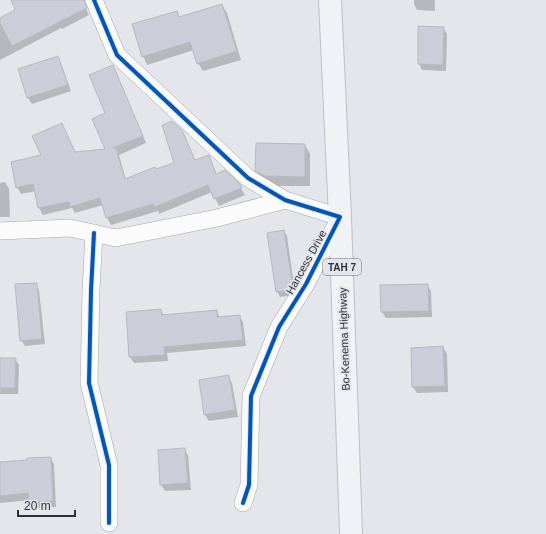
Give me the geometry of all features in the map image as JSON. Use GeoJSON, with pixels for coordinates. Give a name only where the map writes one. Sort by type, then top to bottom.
{"type":"FeatureCollection","features":[{"type":"Feature","properties":{"kind":"highway","name":"Bo-Kenema Highway"},"geometry":{"type":"LineString","coordinates":[[330,0],[340,218],[351,534]]}},
{"type":"Feature","properties":{"kind":"street","name":"Hancess Drive"},"geometry":{"type":"LineString","coordinates":[[94,0],[117,55],[248,178],[285,200],[340,218],[306,284],[278,327],[251,396],[249,485],[243,503]]}},
{"type":"Feature","properties":{"kind":"street"},"geometry":{"type":"LineString","coordinates":[[0,231],[70,228],[116,238],[217,218],[285,200]]}},
{"type":"Feature","properties":{"kind":"street"},"geometry":{"type":"LineString","coordinates":[[94,233],[90,290],[89,383],[109,465],[109,523]]}},
{"type":"Feature","properties":{"kind":"building"},"geometry":{"type":"Polygon","coordinates":[[[11,0],[84,0],[87,8],[12,46],[0,23],[0,18],[15,10],[11,0]]]}},
{"type":"Feature","properties":{"kind":"building"},"geometry":{"type":"Polygon","coordinates":[[[222,4],[237,51],[197,64],[190,42],[142,57],[132,24],[177,11],[179,17],[222,4]]]}},
{"type":"Feature","properties":{"kind":"building"},"geometry":{"type":"Polygon","coordinates":[[[418,26],[444,27],[443,65],[418,64],[418,26]]]}},
{"type":"Feature","properties":{"kind":"building"},"geometry":{"type":"Polygon","coordinates":[[[58,56],[68,85],[27,98],[18,69],[58,56]]]}},
{"type":"Feature","properties":{"kind":"building"},"geometry":{"type":"Polygon","coordinates":[[[113,65],[143,136],[113,148],[116,148],[125,179],[155,167],[156,169],[174,163],[162,125],[172,121],[182,130],[195,160],[209,155],[216,174],[225,170],[240,184],[242,188],[214,199],[208,185],[155,207],[153,204],[106,218],[100,198],[70,207],[69,202],[38,208],[33,184],[16,188],[11,162],[41,155],[32,136],[62,123],[75,152],[105,149],[92,119],[105,113],[89,75],[113,65]]]}},
{"type":"Feature","properties":{"kind":"building"},"geometry":{"type":"Polygon","coordinates":[[[256,143],[305,144],[305,177],[265,176],[255,171],[256,143]]]}},
{"type":"Feature","properties":{"kind":"building"},"geometry":{"type":"Polygon","coordinates":[[[284,230],[293,287],[291,290],[276,292],[267,233],[284,230]]]}},
{"type":"Feature","properties":{"kind":"building"},"geometry":{"type":"Polygon","coordinates":[[[37,283],[42,339],[20,341],[15,284],[37,283]]]}},
{"type":"Feature","properties":{"kind":"building"},"geometry":{"type":"Polygon","coordinates":[[[428,284],[429,311],[381,312],[380,285],[428,284]]]}},
{"type":"Feature","properties":{"kind":"building"},"geometry":{"type":"Polygon","coordinates":[[[161,309],[162,315],[217,310],[217,317],[240,315],[243,340],[164,347],[165,355],[129,357],[126,312],[161,309]]]}},
{"type":"Feature","properties":{"kind":"building"},"geometry":{"type":"Polygon","coordinates":[[[443,346],[445,386],[412,387],[411,348],[443,346]]]}},
{"type":"Feature","properties":{"kind":"building"},"geometry":{"type":"Polygon","coordinates":[[[0,358],[16,358],[15,388],[0,388],[0,358]]]}},
{"type":"Feature","properties":{"kind":"building"},"geometry":{"type":"Polygon","coordinates":[[[229,375],[235,410],[204,415],[199,380],[229,375]]]}},
{"type":"Feature","properties":{"kind":"building"},"geometry":{"type":"Polygon","coordinates":[[[185,448],[188,483],[160,485],[158,450],[185,448]]]}},
{"type":"Feature","properties":{"kind":"building"},"geometry":{"type":"Polygon","coordinates":[[[51,457],[53,501],[29,502],[28,493],[0,496],[0,462],[27,460],[27,458],[51,457]]]}},
{"type":"Feature","properties":{"kind":"cycle path"},"geometry":{"type":"LineString","coordinates":[[94,0],[117,55],[248,178],[285,200],[340,217],[306,284],[279,327],[251,396],[249,485],[243,503]]}},
{"type":"Feature","properties":{"kind":"cycle path"},"geometry":{"type":"LineString","coordinates":[[94,233],[89,383],[109,465],[109,523]]}}]}
